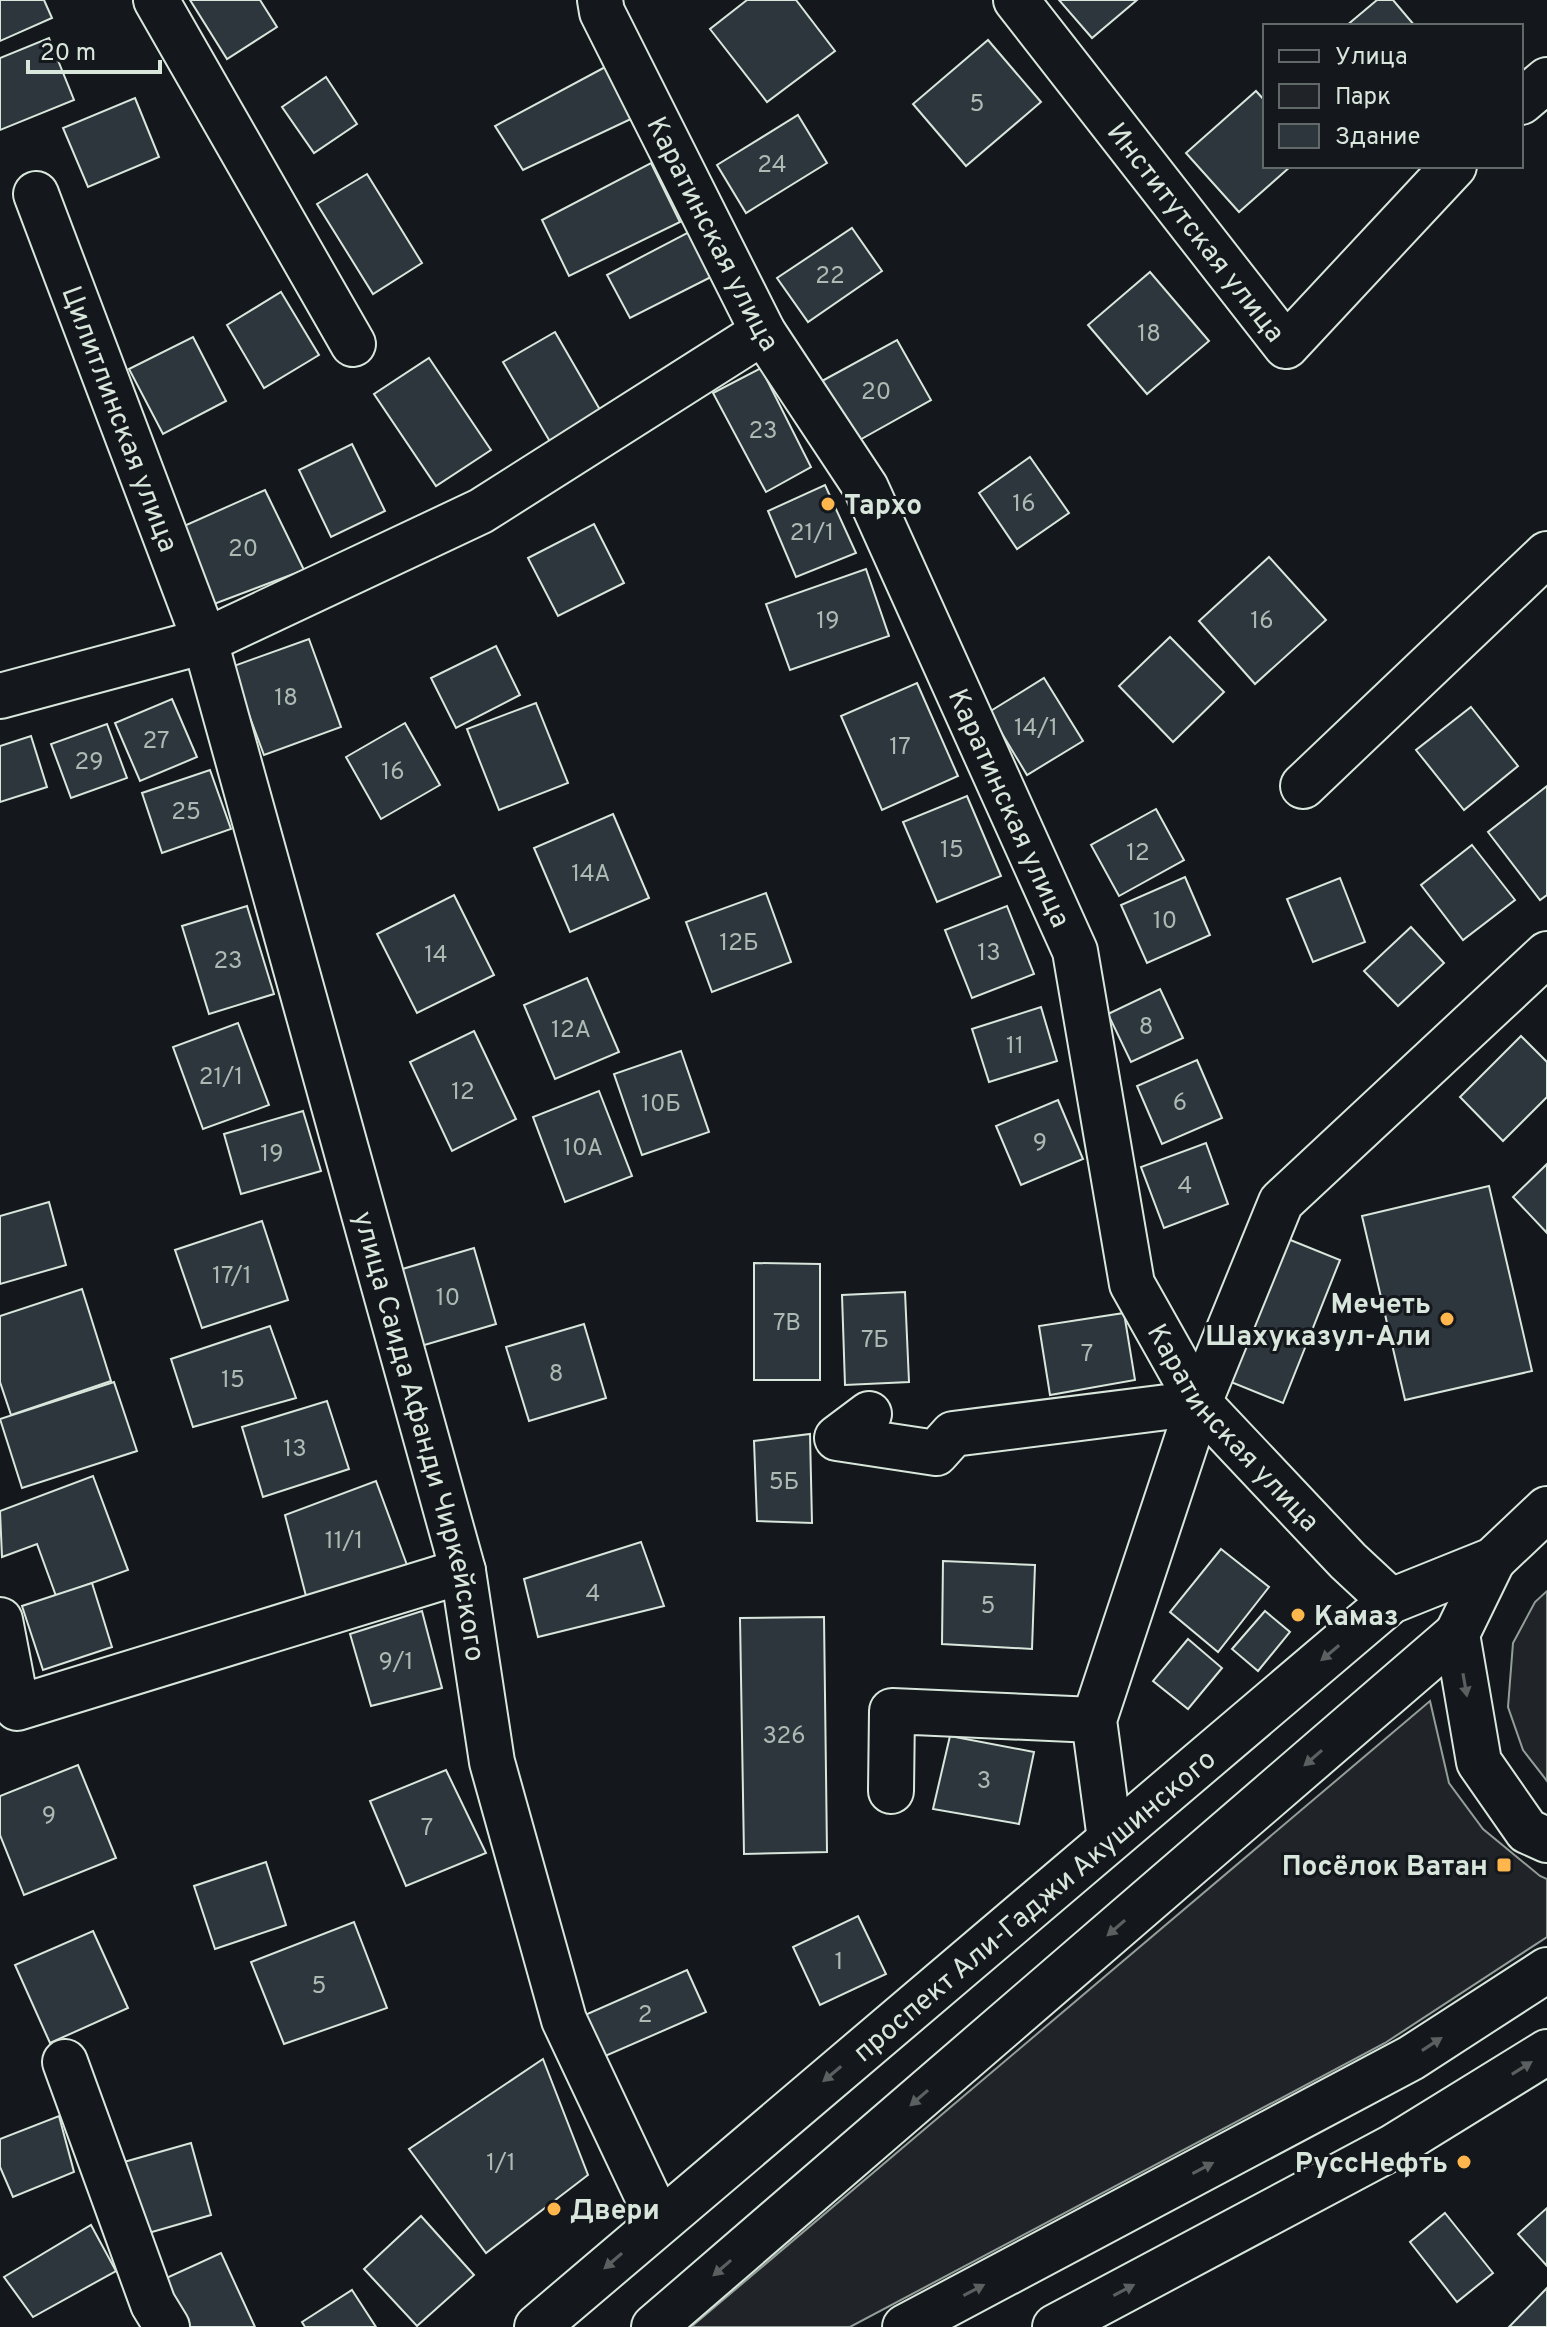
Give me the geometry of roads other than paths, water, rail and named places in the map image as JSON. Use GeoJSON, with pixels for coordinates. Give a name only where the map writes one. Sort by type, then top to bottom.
{"type":"FeatureCollection","features":[{"type":"Feature","properties":{"kind":"main road"},"geometry":{"type":"LineString","coordinates":[[156,0],[353,344]]}},
{"type":"Feature","properties":{"kind":"main road","name":"Каратинская улица"},"geometry":{"type":"LineString","coordinates":[[600,0],[602,12],[763,332],[866,488],[1075,951],[1132,1284],[1199,1403],[1348,1561],[1391,1601]]}},
{"type":"Feature","properties":{"kind":"main road","name":"Институтская улица"},"geometry":{"type":"LineString","coordinates":[[1016,0],[1286,346],[1452,168]]}},
{"type":"Feature","properties":{"kind":"main road"},"geometry":{"type":"LineString","coordinates":[[1523,100],[1547,80]]}},
{"type":"Feature","properties":{"kind":"main road","name":"Цилитлинская улица"},"geometry":{"type":"LineString","coordinates":[[36,194],[205,641]]}},
{"type":"Feature","properties":{"kind":"main road"},"geometry":{"type":"LineString","coordinates":[[0,696],[205,641],[481,511],[763,332]]}},
{"type":"Feature","properties":{"kind":"main road"},"geometry":{"type":"LineString","coordinates":[[1303,786],[1547,554]]}},
{"type":"Feature","properties":{"kind":"main road","name":"улица Саида Афанди Чиркейского"},"geometry":{"type":"LineString","coordinates":[[205,641],[463,1571],[492,1762],[564,2020],[659,2221]]}},
{"type":"Feature","properties":{"kind":"main road"},"geometry":{"type":"LineString","coordinates":[[1110,1839],[1094,1720],[1199,1403],[1281,1202],[1547,954]]}},
{"type":"Feature","properties":{"kind":"main road"},"geometry":{"type":"LineString","coordinates":[[869,1414],[837,1438],[936,1453],[953,1434],[1199,1403]]}},
{"type":"Feature","properties":{"kind":"main road","name":"проспект Али-Гаджи Акушинского"},"geometry":{"type":"LineString","coordinates":[[537,2327],[1391,1601],[1493,1560],[1547,1509]]}},
{"type":"Feature","properties":{"kind":"main road"},"geometry":{"type":"LineString","coordinates":[[654,2327],[1457,1634],[1493,1560]]}},
{"type":"Feature","properties":{"kind":"main road"},"geometry":{"type":"LineString","coordinates":[[0,1620],[17,1708],[463,1571]]}},
{"type":"Feature","properties":{"kind":"main road"},"geometry":{"type":"LineString","coordinates":[[1457,1634],[1479,1762],[1527,1831],[1547,1840]]}},
{"type":"Feature","properties":{"kind":"main road"},"geometry":{"type":"LineString","coordinates":[[891,1791],[892,1711],[1094,1720]]}},
{"type":"Feature","properties":{"kind":"main road"},"geometry":{"type":"LineString","coordinates":[[905,2327],[1411,2058],[1547,1970]]}},
{"type":"Feature","properties":{"kind":"main road"},"geometry":{"type":"LineString","coordinates":[[1055,2327],[1393,2147],[1547,2052]]}},
{"type":"Feature","properties":{"kind":"main road"},"geometry":{"type":"LineString","coordinates":[[65,2062],[153,2304],[167,2327]]}},
{"type":"Feature","properties":{"kind":"place","name":"Тархо"},"geometry":{"type":"Point","coordinates":[828,504]}},
{"type":"Feature","properties":{"kind":"place","name":"Мечеть Шахуказул-Али"},"geometry":{"type":"Point","coordinates":[1447,1319]}},
{"type":"Feature","properties":{"kind":"place","name":"Камаз"},"geometry":{"type":"Point","coordinates":[1298,1615]}},
{"type":"Feature","properties":{"kind":"place","name":"Посёлок Ватан"},"geometry":{"type":"Point","coordinates":[1504,1865]}},
{"type":"Feature","properties":{"kind":"place","name":"РуссНефть"},"geometry":{"type":"Point","coordinates":[1464,2162]}},
{"type":"Feature","properties":{"kind":"place","name":"Двери"},"geometry":{"type":"Point","coordinates":[554,2209]}}]}
